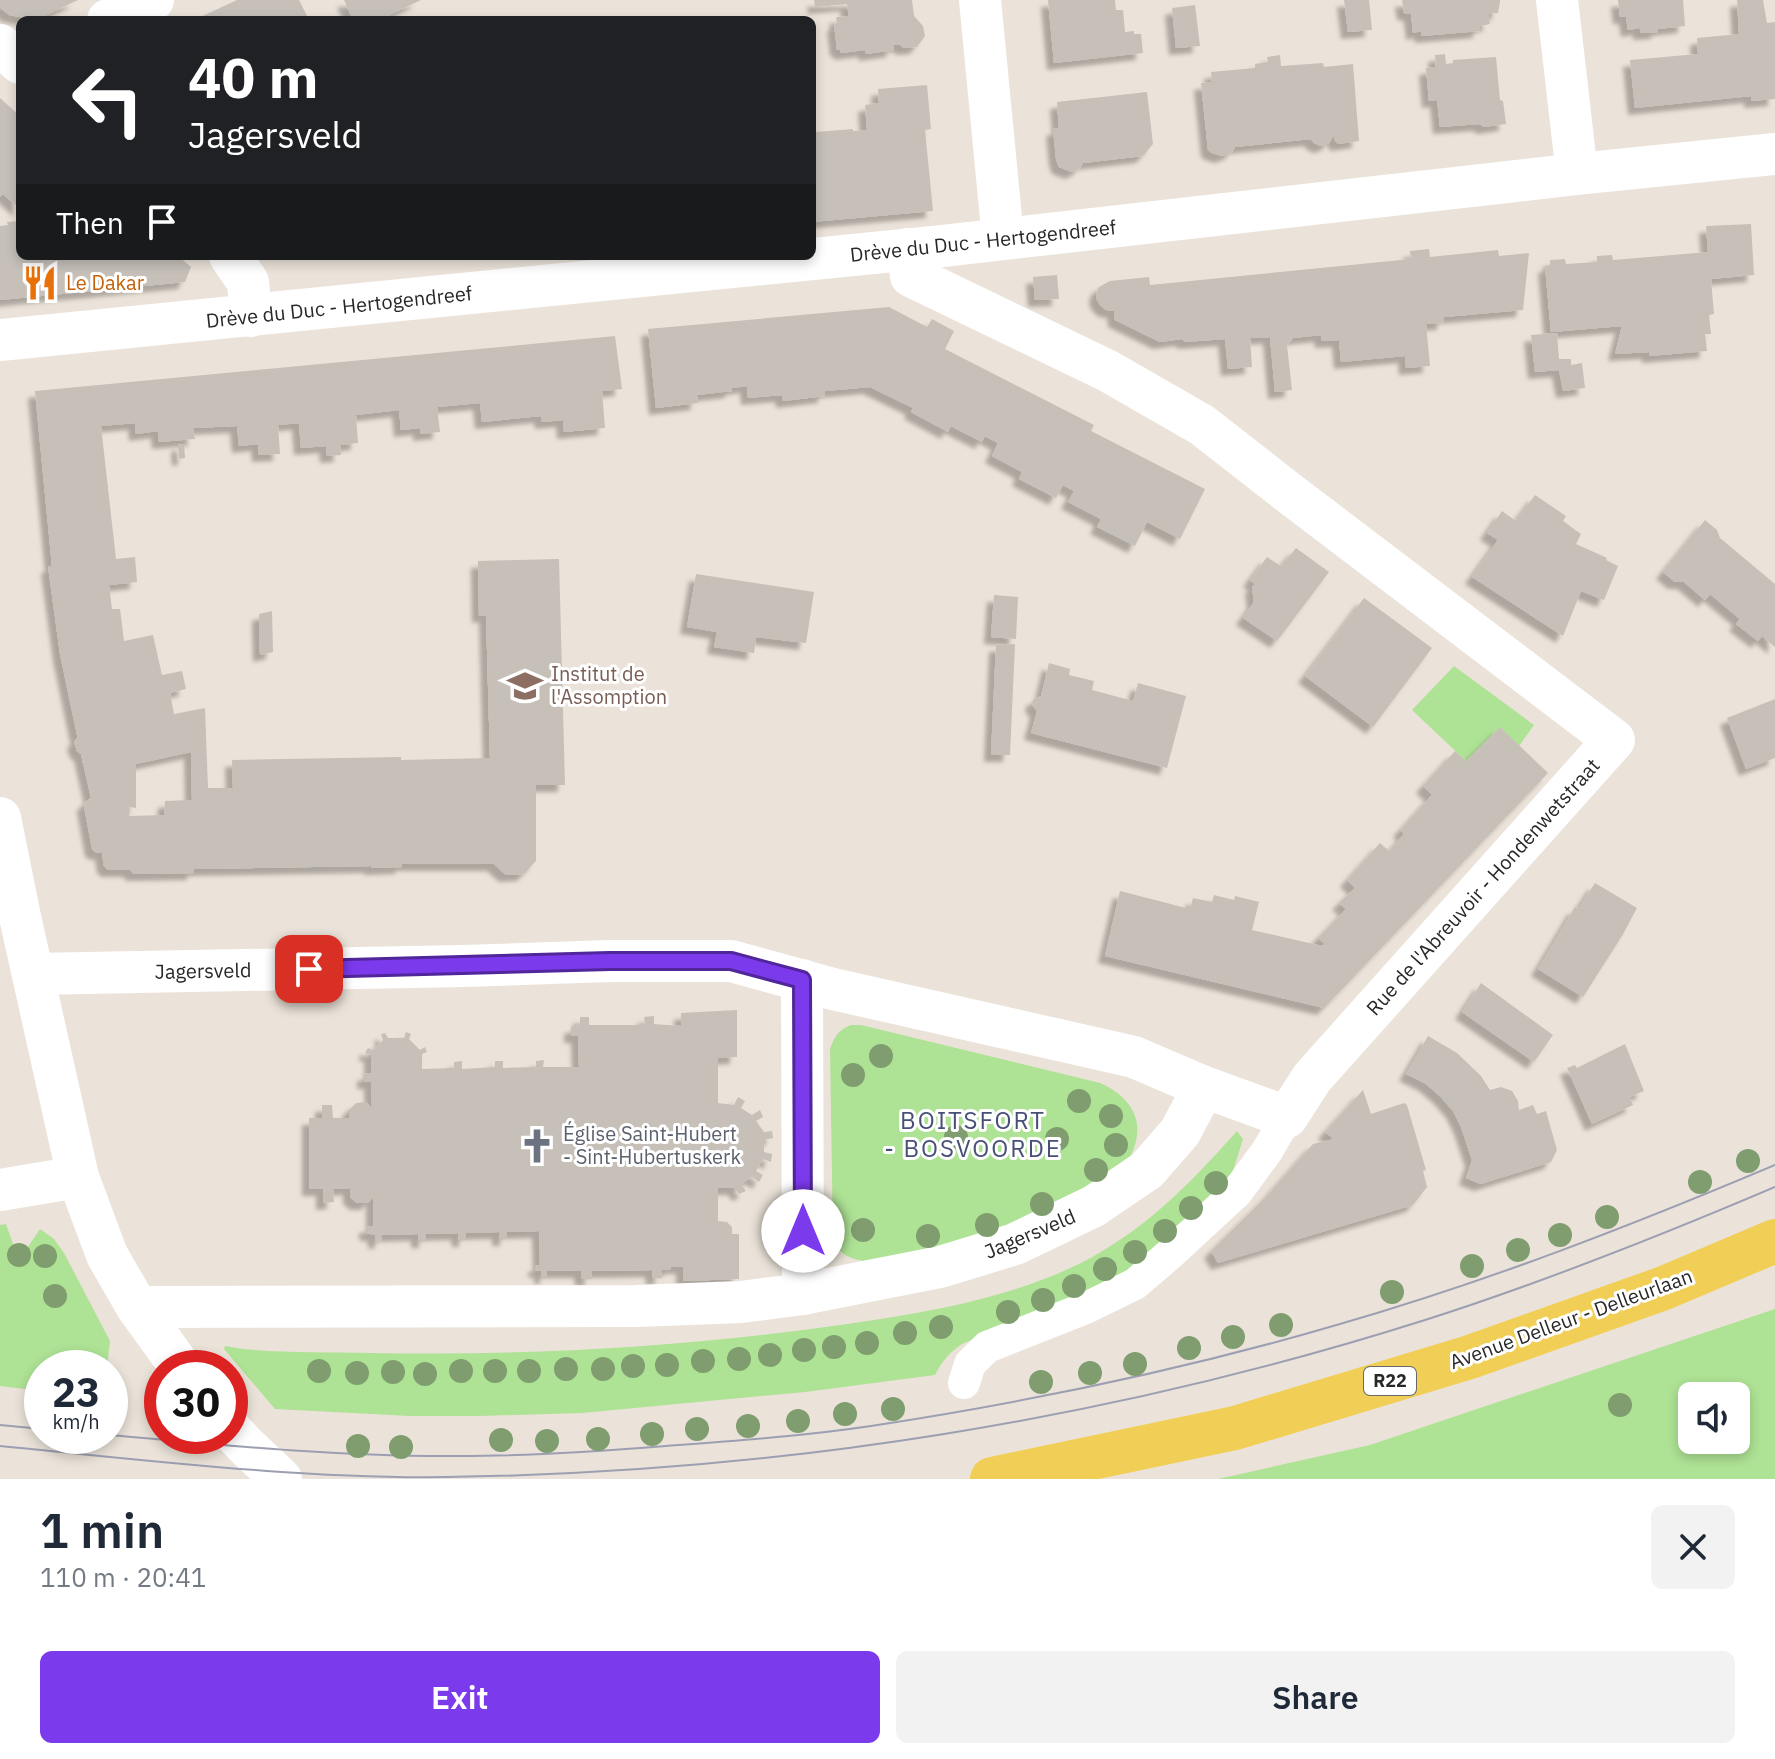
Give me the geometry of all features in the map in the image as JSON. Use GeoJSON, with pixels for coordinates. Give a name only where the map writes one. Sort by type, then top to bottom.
{"type":"FeatureCollection","features":[{"type":"Feature","properties":{"kind":"main road","name":"Avenue Delleur - Delleurlaan"},"geometry":{"type":"LineString","coordinates":[[992,1479],[1235,1428],[1455,1362],[1664,1288],[1775,1241]]}},
{"type":"Feature","properties":{"kind":"street"},"geometry":{"type":"LineString","coordinates":[[117,16],[153,0]]}},
{"type":"Feature","properties":{"kind":"street"},"geometry":{"type":"LineString","coordinates":[[980,0],[1003,239]]}},
{"type":"Feature","properties":{"kind":"street"},"geometry":{"type":"LineString","coordinates":[[1557,0],[1577,174]]}},
{"type":"Feature","properties":{"kind":"street"},"geometry":{"type":"LineString","coordinates":[[0,45],[16,59]]}},
{"type":"Feature","properties":{"kind":"street","name":"Drève du Duc - Hertogendreef"},"geometry":{"type":"LineString","coordinates":[[816,258],[1775,154]]}},
{"type":"Feature","properties":{"kind":"street","name":"Rue de l'Abreuvoir - Hondenwetstraat"},"geometry":{"type":"LineString","coordinates":[[908,249],[911,276],[1108,371],[1202,425],[1614,740],[1312,1078],[1267,1151],[1237,1192],[1135,1284],[1088,1307],[987,1347],[970,1364],[964,1383]]}},
{"type":"Feature","properties":{"kind":"street"},"geometry":{"type":"LineString","coordinates":[[233,260],[248,282],[251,316]]}},
{"type":"Feature","properties":{"kind":"street","name":"Drève du Duc - Hertogendreef"},"geometry":{"type":"LineString","coordinates":[[0,340],[800,260]]}},
{"type":"Feature","properties":{"kind":"street"},"geometry":{"type":"LineString","coordinates":[[0,818],[78,1177],[107,1255],[137,1307],[168,1350]]}},
{"type":"Feature","properties":{"kind":"street","name":"Jagersveld"},"geometry":{"type":"LineString","coordinates":[[33,974],[731,961],[833,989],[1134,1057],[1287,1117]]}},
{"type":"Feature","properties":{"kind":"street"},"geometry":{"type":"LineString","coordinates":[[802,980],[803,1294]]}},
{"type":"Feature","properties":{"kind":"street","name":"Jagersveld"},"geometry":{"type":"LineString","coordinates":[[137,1307],[636,1306],[741,1302],[803,1294],[940,1267],[1015,1244],[1094,1206],[1147,1170],[1180,1132],[1204,1087]]}},
{"type":"Feature","properties":{"kind":"street"},"geometry":{"type":"LineString","coordinates":[[0,1190],[78,1177]]}},
{"type":"Feature","properties":{"kind":"street"},"geometry":{"type":"LineString","coordinates":[[248,1448],[281,1479]]}},
{"type":"Feature","properties":{"kind":"green space"},"geometry":{"type":"Polygon","coordinates":[[[1454,666],[1534,725],[1519,746],[1500,727],[1466,761],[1412,710],[1454,666]]]}},
{"type":"Feature","properties":{"kind":"green space"},"geometry":{"type":"Polygon","coordinates":[[[851,1025],[1100,1083],[1122,1097],[1135,1116],[1137,1138],[1133,1150],[1127,1162],[1047,1214],[949,1246],[864,1261],[849,1257],[841,1252],[833,1239],[830,1049],[838,1034],[851,1025]]]}},
{"type":"Feature","properties":{"kind":"green space"},"geometry":{"type":"Polygon","coordinates":[[[1237,1131],[1243,1139],[1226,1187],[1118,1278],[962,1344],[946,1358],[935,1375],[805,1392],[582,1413],[410,1416],[275,1409],[248,1377],[248,1350],[224,1349],[225,1346],[275,1351],[425,1354],[536,1352],[756,1336],[880,1319],[984,1298],[1050,1277],[1081,1263],[1146,1221],[1202,1169],[1237,1131]]]}},
{"type":"Feature","properties":{"kind":"green space"},"geometry":{"type":"Polygon","coordinates":[[[6,1224],[13,1244],[28,1247],[40,1229],[54,1239],[110,1341],[109,1350],[24,1350],[24,1389],[0,1386],[0,1225],[6,1224]]]}},
{"type":"Feature","properties":{"kind":"green space"},"geometry":{"type":"Polygon","coordinates":[[[1775,1309],[1775,1479],[1218,1479],[1370,1445],[1775,1309]]]}},
{"type":"Feature","properties":{"kind":"building"},"geometry":{"type":"Polygon","coordinates":[[[0,0],[78,0],[44,16],[9,15],[0,7],[0,0]]]}},
{"type":"Feature","properties":{"kind":"building"},"geometry":{"type":"Polygon","coordinates":[[[237,0],[299,0],[307,16],[203,16],[237,0]]]}},
{"type":"Feature","properties":{"kind":"building"},"geometry":{"type":"Polygon","coordinates":[[[344,0],[421,0],[387,16],[351,16],[344,0]]]}},
{"type":"Feature","properties":{"kind":"building"},"geometry":{"type":"Polygon","coordinates":[[[814,0],[912,0],[914,16],[923,26],[925,36],[917,47],[893,45],[894,50],[866,54],[865,50],[841,53],[840,49],[837,50],[834,24],[837,23],[836,17],[849,16],[847,4],[815,7],[814,0]]]}},
{"type":"Feature","properties":{"kind":"building"},"geometry":{"type":"Polygon","coordinates":[[[1048,0],[1115,0],[1116,10],[1123,10],[1125,32],[1141,34],[1143,53],[1054,63],[1048,0]]]}},
{"type":"Feature","properties":{"kind":"building"},"geometry":{"type":"Polygon","coordinates":[[[1344,0],[1369,0],[1372,30],[1348,32],[1344,0]]]}},
{"type":"Feature","properties":{"kind":"building"},"geometry":{"type":"Polygon","coordinates":[[[1402,0],[1500,2],[1498,13],[1488,14],[1490,24],[1480,26],[1480,31],[1422,36],[1421,31],[1413,33],[1411,14],[1404,13],[1402,0]]]}},
{"type":"Feature","properties":{"kind":"building"},"geometry":{"type":"Polygon","coordinates":[[[1618,0],[1683,0],[1685,26],[1658,29],[1658,32],[1640,33],[1640,28],[1628,30],[1626,17],[1620,17],[1618,0]]]}},
{"type":"Feature","properties":{"kind":"building"},"geometry":{"type":"Polygon","coordinates":[[[1737,0],[1763,0],[1767,23],[1775,22],[1775,99],[1751,101],[1751,96],[1635,108],[1630,60],[1698,54],[1697,38],[1739,34],[1737,0]]]}},
{"type":"Feature","properties":{"kind":"building"},"geometry":{"type":"Polygon","coordinates":[[[1195,5],[1200,46],[1176,48],[1172,8],[1195,5]]]}},
{"type":"Feature","properties":{"kind":"building"},"geometry":{"type":"Polygon","coordinates":[[[1445,54],[1446,64],[1453,63],[1453,60],[1496,57],[1506,124],[1440,127],[1437,100],[1429,101],[1426,68],[1436,67],[1435,55],[1445,54]]]}},
{"type":"Feature","properties":{"kind":"building"},"geometry":{"type":"Polygon","coordinates":[[[1280,55],[1281,66],[1353,64],[1359,141],[1338,144],[1334,135],[1329,143],[1321,146],[1311,139],[1235,147],[1232,152],[1222,156],[1212,153],[1208,150],[1201,83],[1212,82],[1211,72],[1255,68],[1255,64],[1268,62],[1267,57],[1280,55]]]}},
{"type":"Feature","properties":{"kind":"building"},"geometry":{"type":"Polygon","coordinates":[[[927,85],[931,129],[925,130],[933,211],[816,222],[816,132],[867,130],[865,105],[879,103],[878,89],[927,85]]]}},
{"type":"Feature","properties":{"kind":"building"},"geometry":{"type":"Polygon","coordinates":[[[1147,92],[1153,144],[1143,156],[1083,163],[1072,172],[1059,167],[1053,129],[1059,128],[1057,102],[1147,92]]]}},
{"type":"Feature","properties":{"kind":"building"},"geometry":{"type":"Polygon","coordinates":[[[0,98],[16,112],[16,205],[3,194],[0,197],[0,98]]]}},
{"type":"Feature","properties":{"kind":"building"},"geometry":{"type":"Polygon","coordinates":[[[16,221],[16,260],[183,260],[191,267],[185,282],[0,300],[0,226],[8,225],[7,222],[16,221]]]}},
{"type":"Feature","properties":{"kind":"building"},"geometry":{"type":"Polygon","coordinates":[[[1751,224],[1754,275],[1711,279],[1714,314],[1709,315],[1711,334],[1705,334],[1707,351],[1649,356],[1649,352],[1615,354],[1622,326],[1551,332],[1545,266],[1550,265],[1550,260],[1565,259],[1566,264],[1597,262],[1597,256],[1612,255],[1613,260],[1708,252],[1706,226],[1751,224]]]}},
{"type":"Feature","properties":{"kind":"building"},"geometry":{"type":"Polygon","coordinates":[[[1429,249],[1430,257],[1498,250],[1499,256],[1529,253],[1523,310],[1444,317],[1444,323],[1426,324],[1430,366],[1406,368],[1405,356],[1341,362],[1339,340],[1322,341],[1321,335],[1293,338],[1287,345],[1292,390],[1275,392],[1270,337],[1250,338],[1252,367],[1228,369],[1225,339],[1160,342],[1115,320],[1114,311],[1100,305],[1096,294],[1099,287],[1110,281],[1149,277],[1150,285],[1411,259],[1410,251],[1429,249]]]}},
{"type":"Feature","properties":{"kind":"building"},"geometry":{"type":"Polygon","coordinates":[[[1057,275],[1059,299],[1035,300],[1033,277],[1057,275]]]}},
{"type":"Feature","properties":{"kind":"building"},"geometry":{"type":"Polygon","coordinates":[[[889,307],[927,327],[932,319],[954,331],[945,349],[1094,425],[1091,431],[1205,489],[1180,539],[1147,522],[1135,546],[1097,527],[1101,519],[1068,502],[1074,491],[1063,485],[1056,498],[1019,479],[1022,472],[992,456],[998,443],[985,436],[982,442],[951,426],[948,432],[911,412],[913,408],[870,387],[825,391],[825,396],[783,401],[782,395],[748,398],[747,386],[697,395],[698,403],[656,408],[648,329],[889,307]]]}},
{"type":"Feature","properties":{"kind":"building"},"geometry":{"type":"Polygon","coordinates":[[[1557,333],[1559,359],[1571,359],[1571,365],[1582,363],[1585,388],[1563,391],[1559,370],[1535,372],[1531,335],[1557,333]]]}},
{"type":"Feature","properties":{"kind":"building"},"geometry":{"type":"Polygon","coordinates":[[[615,336],[622,389],[602,391],[605,428],[564,432],[563,420],[542,422],[541,416],[482,422],[480,403],[437,407],[440,432],[420,434],[420,428],[401,430],[399,410],[356,415],[358,443],[340,445],[341,455],[327,456],[326,446],[301,448],[299,423],[278,425],[280,454],[259,455],[258,444],[239,446],[237,426],[193,428],[195,439],[159,442],[158,431],[136,434],[135,423],[101,426],[116,559],[135,557],[137,582],[109,585],[112,609],[120,609],[124,641],[153,635],[162,675],[182,671],[186,689],[170,693],[174,714],[205,708],[208,788],[233,788],[232,760],[490,758],[486,615],[479,616],[478,561],[559,559],[565,785],[536,785],[536,861],[524,874],[506,875],[494,864],[194,869],[194,873],[134,874],[130,870],[108,870],[104,866],[102,853],[92,849],[84,806],[91,798],[81,754],[74,742],[78,737],[60,654],[48,566],[52,566],[35,391],[615,336]],[[191,752],[136,764],[136,808],[129,807],[129,816],[164,815],[165,801],[192,800],[191,752]]]}},
{"type":"Feature","properties":{"kind":"building"},"geometry":{"type":"Polygon","coordinates":[[[184,444],[185,458],[179,459],[178,445],[184,444]]]}},
{"type":"Feature","properties":{"kind":"building"},"geometry":{"type":"Polygon","coordinates":[[[1535,495],[1566,516],[1563,521],[1581,534],[1576,544],[1618,566],[1604,600],[1581,591],[1563,636],[1472,577],[1498,540],[1487,533],[1502,511],[1516,521],[1535,495]]]}},
{"type":"Feature","properties":{"kind":"building"},"geometry":{"type":"Polygon","coordinates":[[[1705,520],[1717,530],[1720,538],[1775,584],[1775,647],[1762,636],[1758,641],[1736,624],[1740,619],[1710,594],[1705,600],[1684,582],[1675,582],[1663,572],[1705,520]]]}},
{"type":"Feature","properties":{"kind":"building"},"geometry":{"type":"Polygon","coordinates":[[[1296,548],[1329,572],[1277,641],[1243,618],[1254,602],[1252,587],[1255,584],[1250,580],[1267,557],[1281,566],[1296,548]]]}},
{"type":"Feature","properties":{"kind":"building"},"geometry":{"type":"Polygon","coordinates":[[[696,574],[814,592],[806,643],[756,637],[754,653],[714,647],[717,632],[687,627],[696,574]]]}},
{"type":"Feature","properties":{"kind":"building"},"geometry":{"type":"Polygon","coordinates":[[[994,595],[1018,597],[1016,639],[991,637],[994,595]]]}},
{"type":"Feature","properties":{"kind":"building"},"geometry":{"type":"Polygon","coordinates":[[[1364,598],[1432,648],[1373,727],[1305,676],[1364,598]]]}},
{"type":"Feature","properties":{"kind":"building"},"geometry":{"type":"Polygon","coordinates":[[[272,611],[273,652],[260,655],[259,614],[272,611]]]}},
{"type":"Feature","properties":{"kind":"building"},"geometry":{"type":"Polygon","coordinates":[[[1015,644],[1010,755],[991,755],[996,645],[1015,644]]]}},
{"type":"Feature","properties":{"kind":"building"},"geometry":{"type":"Polygon","coordinates":[[[1049,663],[1070,669],[1069,675],[1094,681],[1092,690],[1133,701],[1138,683],[1186,696],[1167,768],[1031,733],[1037,711],[1032,702],[1041,696],[1049,663]]]}},
{"type":"Feature","properties":{"kind":"building"},"geometry":{"type":"Polygon","coordinates":[[[1775,699],[1775,758],[1746,769],[1727,718],[1775,699]]]}},
{"type":"Feature","properties":{"kind":"building"},"geometry":{"type":"Polygon","coordinates":[[[1500,727],[1548,773],[1324,1008],[1105,956],[1120,891],[1190,909],[1193,898],[1212,902],[1214,895],[1259,902],[1252,930],[1322,946],[1325,944],[1318,938],[1346,909],[1339,903],[1355,888],[1347,880],[1380,843],[1389,851],[1404,834],[1400,830],[1432,795],[1423,786],[1455,751],[1466,761],[1500,727]]]}},
{"type":"Feature","properties":{"kind":"building"},"geometry":{"type":"Polygon","coordinates":[[[1595,883],[1637,908],[1583,997],[1538,969],[1575,907],[1578,909],[1595,883]]]}},
{"type":"Feature","properties":{"kind":"building"},"geometry":{"type":"Polygon","coordinates":[[[1481,983],[1553,1035],[1534,1062],[1462,1012],[1481,983]]]}},
{"type":"Feature","properties":{"kind":"building","name":"Église Saint-Hubert - Sint-Hubertuskerk"},"geometry":{"type":"Polygon","coordinates":[[[737,1010],[737,1057],[718,1058],[718,1103],[734,1105],[738,1097],[745,1101],[741,1108],[752,1115],[760,1110],[763,1117],[756,1121],[764,1132],[772,1131],[773,1138],[764,1140],[764,1152],[772,1154],[771,1162],[763,1159],[756,1171],[763,1175],[759,1182],[752,1177],[741,1184],[746,1191],[739,1194],[735,1188],[718,1188],[718,1221],[727,1222],[732,1227],[732,1234],[739,1234],[739,1279],[683,1281],[683,1267],[661,1270],[662,1278],[653,1278],[652,1270],[591,1271],[592,1279],[582,1279],[581,1271],[547,1271],[547,1277],[541,1277],[541,1271],[535,1270],[535,1265],[540,1265],[539,1231],[507,1232],[507,1239],[499,1239],[499,1232],[466,1233],[466,1240],[459,1240],[458,1233],[426,1234],[426,1241],[418,1241],[418,1234],[382,1235],[382,1241],[375,1242],[375,1235],[366,1233],[366,1226],[373,1226],[373,1197],[368,1203],[357,1203],[350,1197],[350,1188],[333,1189],[334,1202],[323,1203],[323,1189],[309,1189],[309,1118],[322,1118],[322,1105],[332,1105],[333,1118],[349,1118],[349,1110],[356,1103],[366,1102],[372,1109],[371,1082],[364,1082],[364,1074],[371,1073],[371,1055],[365,1053],[383,1040],[381,1034],[385,1033],[388,1038],[404,1038],[406,1032],[411,1034],[409,1039],[420,1050],[425,1047],[427,1052],[422,1054],[422,1069],[454,1068],[454,1062],[462,1061],[462,1069],[495,1067],[495,1061],[503,1061],[503,1068],[536,1067],[536,1061],[544,1060],[543,1067],[579,1067],[578,1036],[571,1036],[571,1027],[580,1025],[580,1017],[589,1017],[589,1025],[645,1025],[644,1017],[654,1016],[654,1024],[681,1026],[681,1013],[737,1010]]]}},
{"type":"Feature","properties":{"kind":"building"},"geometry":{"type":"Polygon","coordinates":[[[1428,1036],[1457,1053],[1481,1076],[1490,1090],[1501,1087],[1512,1091],[1519,1110],[1533,1105],[1537,1114],[1546,1111],[1557,1150],[1551,1162],[1481,1184],[1466,1178],[1472,1160],[1453,1111],[1426,1084],[1406,1074],[1428,1036]]]}},
{"type":"Feature","properties":{"kind":"building"},"geometry":{"type":"Polygon","coordinates":[[[1625,1044],[1644,1091],[1630,1097],[1633,1105],[1592,1124],[1567,1068],[1575,1065],[1577,1068],[1625,1044]]]}},
{"type":"Feature","properties":{"kind":"building"},"geometry":{"type":"Polygon","coordinates":[[[1363,1090],[1371,1114],[1404,1103],[1407,1105],[1426,1170],[1423,1171],[1427,1187],[1413,1205],[1218,1263],[1211,1251],[1269,1194],[1313,1144],[1334,1139],[1325,1132],[1363,1090]]]}},
{"type":"Feature","properties":{"kind":"tram line"},"geometry":{"type":"LineString","coordinates":[[128,1437],[318,1452],[500,1456],[769,1438],[930,1417],[1166,1370],[1340,1324],[1560,1251],[1775,1165]]}},
{"type":"Feature","properties":{"kind":"tram line"},"geometry":{"type":"LineString","coordinates":[[0,1446],[279,1472],[391,1477],[570,1473],[694,1465],[818,1452],[1064,1413],[1306,1355],[1514,1290],[1602,1258],[1775,1187]]}},
{"type":"Feature","properties":{"kind":"tram line"},"geometry":{"type":"LineString","coordinates":[[0,1425],[24,1427]]}},
{"type":"Feature","properties":{"kind":"place","name":"Le Dakar"},"geometry":{"type":"Point","coordinates":[40,283]}},
{"type":"Feature","properties":{"kind":"place","name":"Institut de l'Assomption"},"geometry":{"type":"Point","coordinates":[525,686]}},
{"type":"Feature","properties":{"kind":"place","name":"Église Saint-Hubert - Sint-Hubertuskerk"},"geometry":{"type":"Point","coordinates":[537,1146]}},
{"type":"Feature","properties":{"kind":"district","name":"BOITSFORT - BOSVOORDE"},"geometry":{"type":"Point","coordinates":[973,1135]}},
{"type":"Feature","properties":{"kind":"route"},"geometry":{"type":"LineString","coordinates":[[309,969],[731,961],[802,980],[803,1231]]}}]}
